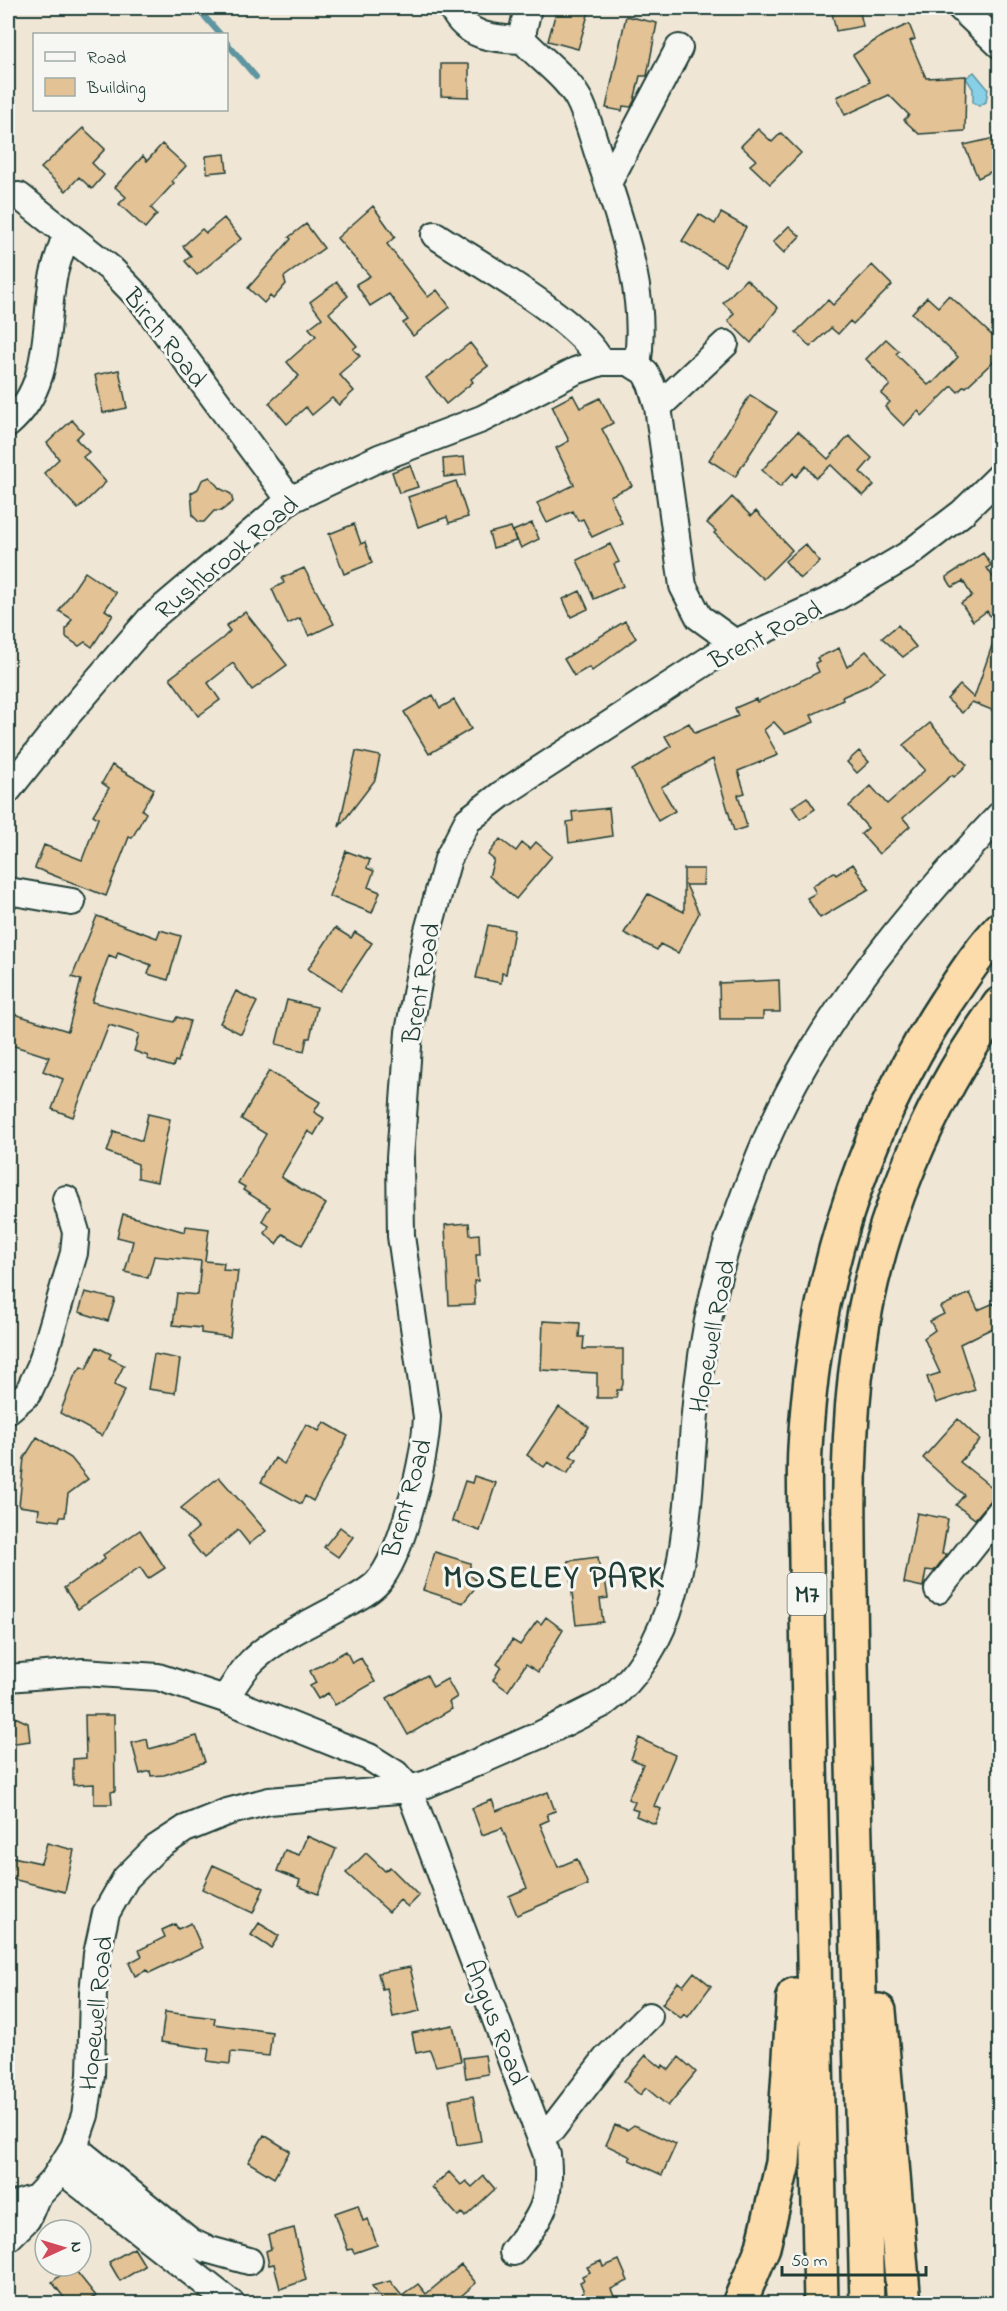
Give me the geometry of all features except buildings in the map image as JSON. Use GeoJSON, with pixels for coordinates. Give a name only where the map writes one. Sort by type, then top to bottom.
{"type":"FeatureCollection","features":[{"type":"Feature","properties":{"kind":"highway","name":"M7"},"geometry":{"type":"LineString","coordinates":[[821,2304],[805,1449],[811,1386],[824,1294],[849,1205],[878,1125],[894,1090],[944,1006],[999,929]]}},
{"type":"Feature","properties":{"kind":"highway","name":"M7"},"geometry":{"type":"LineString","coordinates":[[867,2304],[853,1764],[849,1489],[852,1407],[859,1345],[872,1282],[891,1215],[921,1140],[947,1085],[980,1030],[999,1004]]}},
{"type":"Feature","properties":{"kind":"highway"},"geometry":{"type":"LineString","coordinates":[[739,2304],[763,2247],[783,2163],[794,2010],[789,1718],[792,1692],[808,1654]]}},
{"type":"Feature","properties":{"kind":"highway"},"geometry":{"type":"LineString","coordinates":[[853,1764],[885,2074],[904,2304]]}},
{"type":"Feature","properties":{"kind":"street"},"geometry":{"type":"LineString","coordinates":[[452,8],[468,29],[483,36],[523,39]]}},
{"type":"Feature","properties":{"kind":"street"},"geometry":{"type":"LineString","coordinates":[[528,8],[522,30],[523,39],[573,92],[581,104],[608,183],[637,282],[641,318],[638,367],[645,372],[658,407],[683,586],[699,616],[735,643]]}},
{"type":"Feature","properties":{"kind":"street"},"geometry":{"type":"LineString","coordinates":[[961,8],[999,45]]}},
{"type":"Feature","properties":{"kind":"street"},"geometry":{"type":"LineString","coordinates":[[608,183],[679,48]]}},
{"type":"Feature","properties":{"kind":"street","name":"Birch Road"},"geometry":{"type":"LineString","coordinates":[[19,196],[111,270],[143,302],[290,500]]}},
{"type":"Feature","properties":{"kind":"street"},"geometry":{"type":"LineString","coordinates":[[8,424],[29,401],[39,379],[45,356],[54,277],[66,234]]}},
{"type":"Feature","properties":{"kind":"street"},"geometry":{"type":"LineString","coordinates":[[435,235],[565,321],[594,349],[601,362]]}},
{"type":"Feature","properties":{"kind":"street"},"geometry":{"type":"LineString","coordinates":[[658,407],[725,344]]}},
{"type":"Feature","properties":{"kind":"street","name":"Rushbrook Road"},"geometry":{"type":"LineString","coordinates":[[8,790],[68,714],[150,619],[290,500],[379,458],[482,419],[575,371],[601,362],[618,360],[638,367]]}},
{"type":"Feature","properties":{"kind":"street","name":"Brent Road"},"geometry":{"type":"LineString","coordinates":[[225,1699],[251,1662],[273,1644],[377,1582],[390,1564],[400,1538],[426,1441],[426,1417],[401,1236],[400,1158],[409,1032],[427,934],[448,859],[468,820],[501,794],[735,643],[835,598],[906,556],[962,513],[999,476]]}},
{"type":"Feature","properties":{"kind":"street","name":"Hopewell Road"},"geometry":{"type":"LineString","coordinates":[[8,2238],[27,2219],[36,2198],[60,2169],[74,2147],[85,2115],[91,2075],[97,1954],[106,1913],[126,1878],[156,1848],[185,1829],[227,1812],[269,1801],[409,1789],[439,1780],[604,1703],[623,1689],[644,1663],[662,1626],[678,1575],[686,1522],[698,1385],[712,1311],[731,1232],[762,1149],[795,1081],[884,946],[999,815]]}},
{"type":"Feature","properties":{"kind":"street"},"geometry":{"type":"LineString","coordinates":[[8,891],[72,902]]}},
{"type":"Feature","properties":{"kind":"street"},"geometry":{"type":"LineString","coordinates":[[8,1410],[28,1393],[41,1365],[74,1253],[76,1232],[66,1198]]}},
{"type":"Feature","properties":{"kind":"street"},"geometry":{"type":"LineString","coordinates":[[938,1590],[999,1512]]}},
{"type":"Feature","properties":{"kind":"street"},"geometry":{"type":"LineString","coordinates":[[8,1678],[83,1672],[158,1677],[225,1699],[369,1757],[396,1774],[409,1789]]}},
{"type":"Feature","properties":{"kind":"street","name":"Angus Road"},"geometry":{"type":"LineString","coordinates":[[409,1789],[546,2155],[549,2181],[547,2200],[538,2222],[513,2252]]}},
{"type":"Feature","properties":{"kind":"street"},"geometry":{"type":"LineString","coordinates":[[540,2136],[552,2128],[606,2059],[649,2016]]}},
{"type":"Feature","properties":{"kind":"street"},"geometry":{"type":"LineString","coordinates":[[74,2147],[191,2242],[206,2249],[249,2261]]}},
{"type":"Feature","properties":{"kind":"street"},"geometry":{"type":"LineString","coordinates":[[60,2169],[232,2304]]}},
{"type":"Feature","properties":{"kind":"street"},"geometry":{"type":"LineString","coordinates":[[8,2207],[36,2198]]}},
{"type":"Feature","properties":{"kind":"water"},"geometry":{"type":"Polygon","coordinates":[[[974,72],[988,89],[986,102],[979,106],[973,102],[973,89],[966,78],[974,72]]]}},
{"type":"Feature","properties":{"kind":"waterway"},"geometry":{"type":"LineString","coordinates":[[197,8],[219,33]]}},
{"type":"Feature","properties":{"kind":"waterway"},"geometry":{"type":"LineString","coordinates":[[228,44],[256,77]]}},
{"type":"Feature","properties":{"kind":"district","name":"MOSELEY PARK"},"geometry":{"type":"Point","coordinates":[554,1576]}}]}
